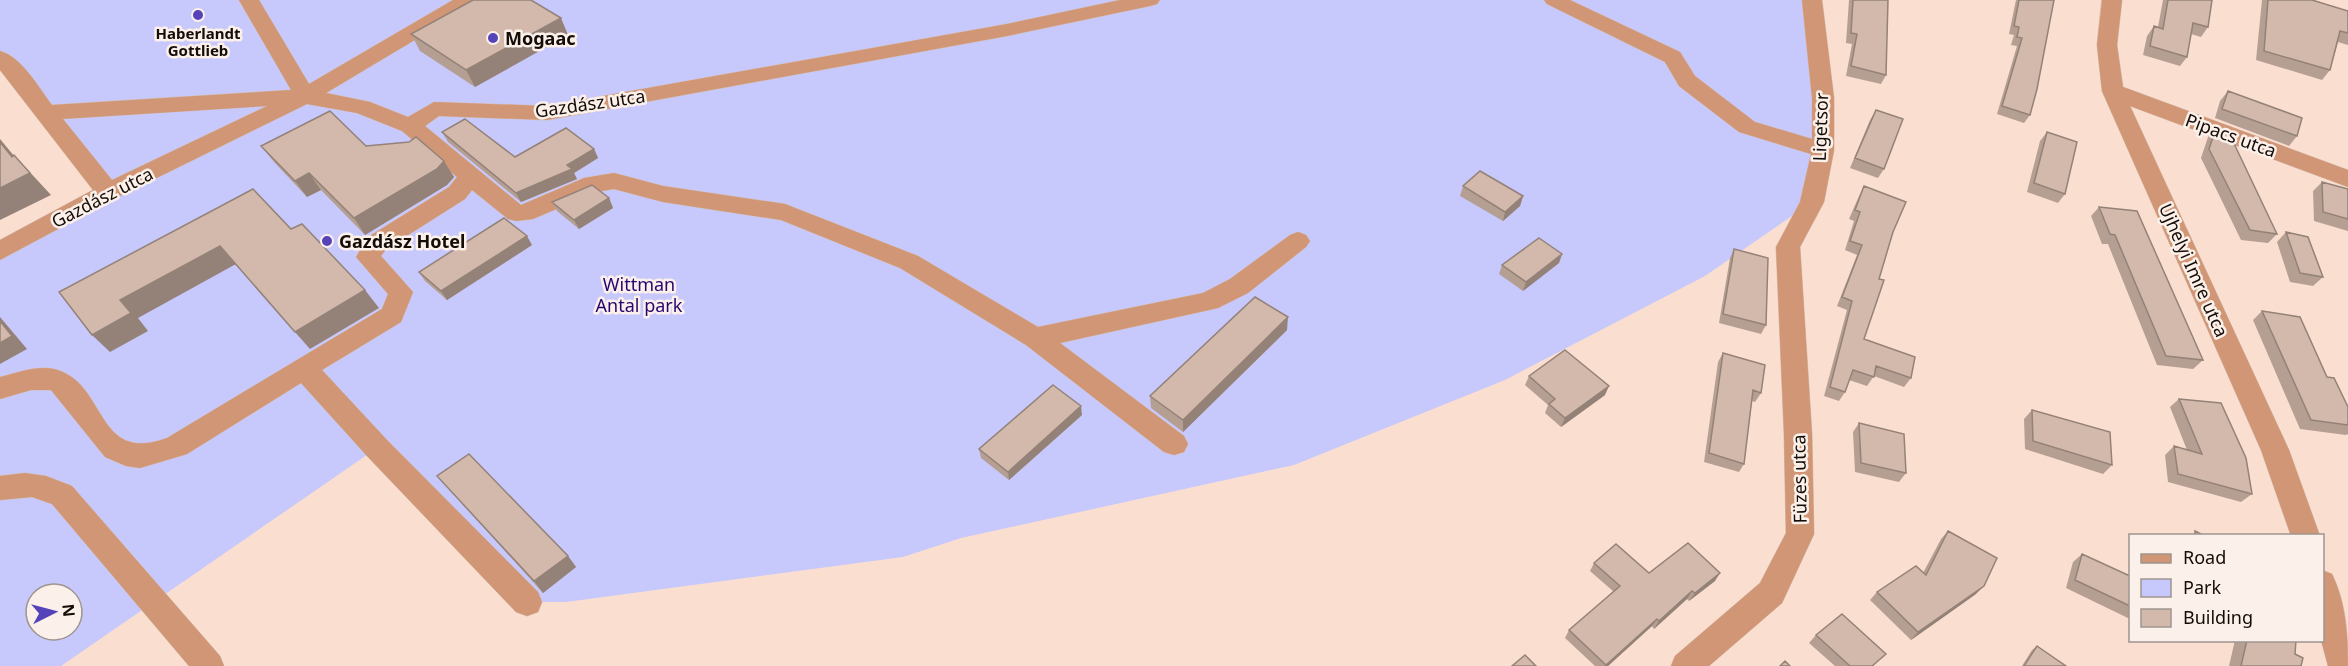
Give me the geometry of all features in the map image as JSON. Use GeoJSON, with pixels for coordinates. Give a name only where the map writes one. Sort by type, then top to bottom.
{"type":"FeatureCollection","features":[{"type":"Feature","properties":{"kind":"street"},"geometry":{"type":"LineString","coordinates":[[249,0],[305,96]]}},
{"type":"Feature","properties":{"kind":"street"},"geometry":{"type":"LineString","coordinates":[[305,96],[468,0]]}},
{"type":"Feature","properties":{"kind":"street"},"geometry":{"type":"LineString","coordinates":[[1554,0],[1673,57],[1687,81],[1747,127],[1823,150]]}},
{"type":"Feature","properties":{"kind":"street","name":"Ligetsor"},"geometry":{"type":"LineString","coordinates":[[1788,247],[1812,202],[1823,150],[1823,98],[1812,0]]}},
{"type":"Feature","properties":{"kind":"street","name":"Ujhelyi Imre utca"},"geometry":{"type":"LineString","coordinates":[[2112,0],[2107,45],[2113,91],[2275,450],[2305,534]]}},
{"type":"Feature","properties":{"kind":"street","name":"Gazdász utca"},"geometry":{"type":"LineString","coordinates":[[410,126],[434,109],[547,113],[870,56],[1148,1]]}},
{"type":"Feature","properties":{"kind":"street"},"geometry":{"type":"LineString","coordinates":[[0,58],[13,70],[108,192]]}},
{"type":"Feature","properties":{"kind":"street","name":"Pipacs utca"},"geometry":{"type":"LineString","coordinates":[[2113,91],[2348,179]]}},
{"type":"Feature","properties":{"kind":"street"},"geometry":{"type":"LineString","coordinates":[[47,113],[305,96],[362,107],[410,126],[516,213],[525,213],[592,184],[614,182],[663,194],[785,212],[909,262],[1035,338],[1174,444]]}},
{"type":"Feature","properties":{"kind":"street","name":"Gazdász utca"},"geometry":{"type":"LineString","coordinates":[[0,250],[108,192],[305,96]]}},
{"type":"Feature","properties":{"kind":"street"},"geometry":{"type":"LineString","coordinates":[[0,388],[34,379],[50,379],[64,383],[111,447],[123,456],[139,458],[156,455],[177,446],[392,315],[401,292],[368,258],[377,243],[457,193],[471,175]]}},
{"type":"Feature","properties":{"kind":"street"},"geometry":{"type":"LineString","coordinates":[[1035,338],[1209,301],[1239,286],[1298,241]]}},
{"type":"Feature","properties":{"kind":"street","name":"Füzes utca"},"geometry":{"type":"LineString","coordinates":[[1686,666],[1771,593],[1800,534],[1798,434],[1788,247]]}},
{"type":"Feature","properties":{"kind":"street"},"geometry":{"type":"LineString","coordinates":[[304,368],[377,448],[527,602]]}},
{"type":"Feature","properties":{"kind":"street"},"geometry":{"type":"LineString","coordinates":[[0,488],[22,484],[43,485],[62,495],[209,666]]}},
{"type":"Feature","properties":{"kind":"street"},"geometry":{"type":"LineString","coordinates":[[2324,591],[2343,666]]}},
{"type":"Feature","properties":{"kind":"green space","name":"Wittman Antal park"},"geometry":{"type":"Polygon","coordinates":[[[0,0],[1812,0],[1820,63],[1812,202],[1705,276],[1505,380],[1294,465],[961,538],[903,557],[566,602],[527,602],[377,448],[61,666],[0,666],[0,251],[108,192],[0,58],[0,0]]]}},
{"type":"Feature","properties":{"kind":"building"},"geometry":{"type":"Polygon","coordinates":[[[473,0],[531,0],[561,18],[466,70],[411,34],[473,0]]]}},
{"type":"Feature","properties":{"kind":"building"},"geometry":{"type":"Polygon","coordinates":[[[1853,0],[1888,0],[1886,75],[1851,66],[1857,34],[1851,33],[1853,0]]]}},
{"type":"Feature","properties":{"kind":"building"},"geometry":{"type":"Polygon","coordinates":[[[2019,0],[2054,0],[2030,115],[2002,106],[2022,38],[2017,37],[2019,27],[2014,26],[2019,0]]]}},
{"type":"Feature","properties":{"kind":"building"},"geometry":{"type":"Polygon","coordinates":[[[2168,0],[2212,0],[2208,27],[2193,23],[2187,57],[2150,46],[2154,26],[2163,29],[2168,0]]]}},
{"type":"Feature","properties":{"kind":"building"},"geometry":{"type":"Polygon","coordinates":[[[2268,0],[2312,0],[2348,11],[2348,33],[2340,31],[2330,70],[2264,51],[2268,0]]]}},
{"type":"Feature","properties":{"kind":"building"},"geometry":{"type":"Polygon","coordinates":[[[2228,91],[2302,118],[2297,136],[2222,109],[2228,91]]]}},
{"type":"Feature","properties":{"kind":"building"},"geometry":{"type":"Polygon","coordinates":[[[1876,110],[1903,119],[1884,169],[1855,158],[1876,110]]]}},
{"type":"Feature","properties":{"kind":"building"},"geometry":{"type":"Polygon","coordinates":[[[330,111],[366,146],[409,142],[416,137],[444,161],[437,169],[354,218],[309,173],[295,181],[261,146],[330,111]]]}},
{"type":"Feature","properties":{"kind":"building"},"geometry":{"type":"Polygon","coordinates":[[[465,119],[515,157],[566,128],[594,149],[567,165],[572,169],[516,193],[442,132],[465,119]]]}},
{"type":"Feature","properties":{"kind":"building"},"geometry":{"type":"Polygon","coordinates":[[[2216,128],[2229,133],[2277,234],[2250,230],[2209,149],[2216,128]]]}},
{"type":"Feature","properties":{"kind":"building"},"geometry":{"type":"Polygon","coordinates":[[[2047,132],[2077,142],[2065,194],[2034,183],[2047,132]]]}},
{"type":"Feature","properties":{"kind":"building"},"geometry":{"type":"Polygon","coordinates":[[[0,142],[12,157],[14,155],[30,173],[0,188],[0,142]]]}},
{"type":"Feature","properties":{"kind":"building"},"geometry":{"type":"Polygon","coordinates":[[[1480,171],[1523,196],[1505,212],[1463,186],[1480,171]]]}},
{"type":"Feature","properties":{"kind":"building"},"geometry":{"type":"Polygon","coordinates":[[[2322,182],[2348,189],[2348,219],[2323,212],[2322,182]]]}},
{"type":"Feature","properties":{"kind":"building"},"geometry":{"type":"Polygon","coordinates":[[[592,185],[609,198],[574,220],[552,202],[592,185]]]}},
{"type":"Feature","properties":{"kind":"building"},"geometry":{"type":"Polygon","coordinates":[[[1864,186],[1906,202],[1893,232],[1879,279],[1884,280],[1864,339],[1915,357],[1911,378],[1876,366],[1874,377],[1853,370],[1845,392],[1830,387],[1852,301],[1842,297],[1862,245],[1850,241],[1860,212],[1855,210],[1864,186]]]}},
{"type":"Feature","properties":{"kind":"building"},"geometry":{"type":"Polygon","coordinates":[[[253,189],[291,229],[302,224],[365,290],[295,332],[220,246],[120,300],[131,313],[92,335],[59,292],[253,189]]]}},
{"type":"Feature","properties":{"kind":"building"},"geometry":{"type":"Polygon","coordinates":[[[2099,207],[2137,211],[2203,360],[2166,356],[2115,235],[2110,234],[2099,207]]]}},
{"type":"Feature","properties":{"kind":"building"},"geometry":{"type":"Polygon","coordinates":[[[504,218],[527,236],[441,291],[419,272],[504,218]]]}},
{"type":"Feature","properties":{"kind":"building"},"geometry":{"type":"Polygon","coordinates":[[[2286,232],[2308,237],[2323,277],[2300,273],[2286,232]]]}},
{"type":"Feature","properties":{"kind":"building"},"geometry":{"type":"Polygon","coordinates":[[[1539,238],[1562,254],[1526,282],[1502,265],[1539,238]]]}},
{"type":"Feature","properties":{"kind":"building"},"geometry":{"type":"Polygon","coordinates":[[[1734,249],[1768,258],[1766,325],[1723,314],[1734,249]]]}},
{"type":"Feature","properties":{"kind":"building"},"geometry":{"type":"Polygon","coordinates":[[[1255,297],[1288,317],[1183,420],[1150,396],[1255,297]]]}},
{"type":"Feature","properties":{"kind":"building"},"geometry":{"type":"Polygon","coordinates":[[[2262,311],[2300,317],[2327,377],[2334,378],[2348,407],[2348,425],[2311,420],[2262,311]]]}},
{"type":"Feature","properties":{"kind":"building"},"geometry":{"type":"Polygon","coordinates":[[[0,321],[12,336],[0,343],[0,321]]]}},
{"type":"Feature","properties":{"kind":"building"},"geometry":{"type":"Polygon","coordinates":[[[1565,350],[1609,386],[1565,418],[1549,404],[1555,399],[1529,376],[1565,350]]]}},
{"type":"Feature","properties":{"kind":"building"},"geometry":{"type":"Polygon","coordinates":[[[1723,353],[1765,365],[1761,393],[1753,390],[1744,464],[1709,453],[1723,353]]]}},
{"type":"Feature","properties":{"kind":"building"},"geometry":{"type":"Polygon","coordinates":[[[1053,385],[1081,406],[1008,472],[979,449],[1053,385]]]}},
{"type":"Feature","properties":{"kind":"building"},"geometry":{"type":"Polygon","coordinates":[[[2179,399],[2221,403],[2246,458],[2252,494],[2178,474],[2174,446],[2202,454],[2179,399]]]}},
{"type":"Feature","properties":{"kind":"building"},"geometry":{"type":"Polygon","coordinates":[[[2032,410],[2110,432],[2112,465],[2033,441],[2032,410]]]}},
{"type":"Feature","properties":{"kind":"building"},"geometry":{"type":"Polygon","coordinates":[[[1859,423],[1904,434],[1906,473],[1861,463],[1859,423]]]}},
{"type":"Feature","properties":{"kind":"building"},"geometry":{"type":"Polygon","coordinates":[[[469,454],[568,556],[534,581],[437,476],[469,454]]]}},
{"type":"Feature","properties":{"kind":"building"},"geometry":{"type":"Polygon","coordinates":[[[1948,531],[1997,558],[1984,586],[1918,632],[1877,592],[1916,566],[1926,575],[1948,531]]]}},
{"type":"Feature","properties":{"kind":"building"},"geometry":{"type":"Polygon","coordinates":[[[1688,543],[1720,573],[1695,593],[1692,591],[1659,621],[1657,619],[1606,665],[1569,630],[1620,586],[1594,563],[1616,544],[1649,573],[1688,543]]]}},
{"type":"Feature","properties":{"kind":"building"},"geometry":{"type":"Polygon","coordinates":[[[2082,554],[2129,576],[2129,606],[2075,580],[2082,554]]]}},
{"type":"Feature","properties":{"kind":"building"},"geometry":{"type":"Polygon","coordinates":[[[1842,614],[1886,654],[1872,666],[1850,666],[1816,635],[1842,614]]]}},
{"type":"Feature","properties":{"kind":"building"},"geometry":{"type":"Polygon","coordinates":[[[2247,642],[2296,642],[2295,654],[2303,658],[2301,666],[2241,666],[2247,642]]]}},
{"type":"Feature","properties":{"kind":"building"},"geometry":{"type":"Polygon","coordinates":[[[2037,646],[2066,666],[2024,666],[2037,646]]]}},
{"type":"Feature","properties":{"kind":"building"},"geometry":{"type":"Polygon","coordinates":[[[1525,655],[1536,666],[1512,666],[1525,655]]]}},
{"type":"Feature","properties":{"kind":"building"},"geometry":{"type":"Polygon","coordinates":[[[1785,661],[1790,666],[1780,666],[1785,661]]]}},
{"type":"Feature","properties":{"kind":"place","name":"Haberlandt Gottlieb"},"geometry":{"type":"Point","coordinates":[198,15]}},
{"type":"Feature","properties":{"kind":"place","name":"Mogaac"},"geometry":{"type":"Point","coordinates":[493,38]}},
{"type":"Feature","properties":{"kind":"place","name":"Gazdász Hotel"},"geometry":{"type":"Point","coordinates":[327,241]}}]}
